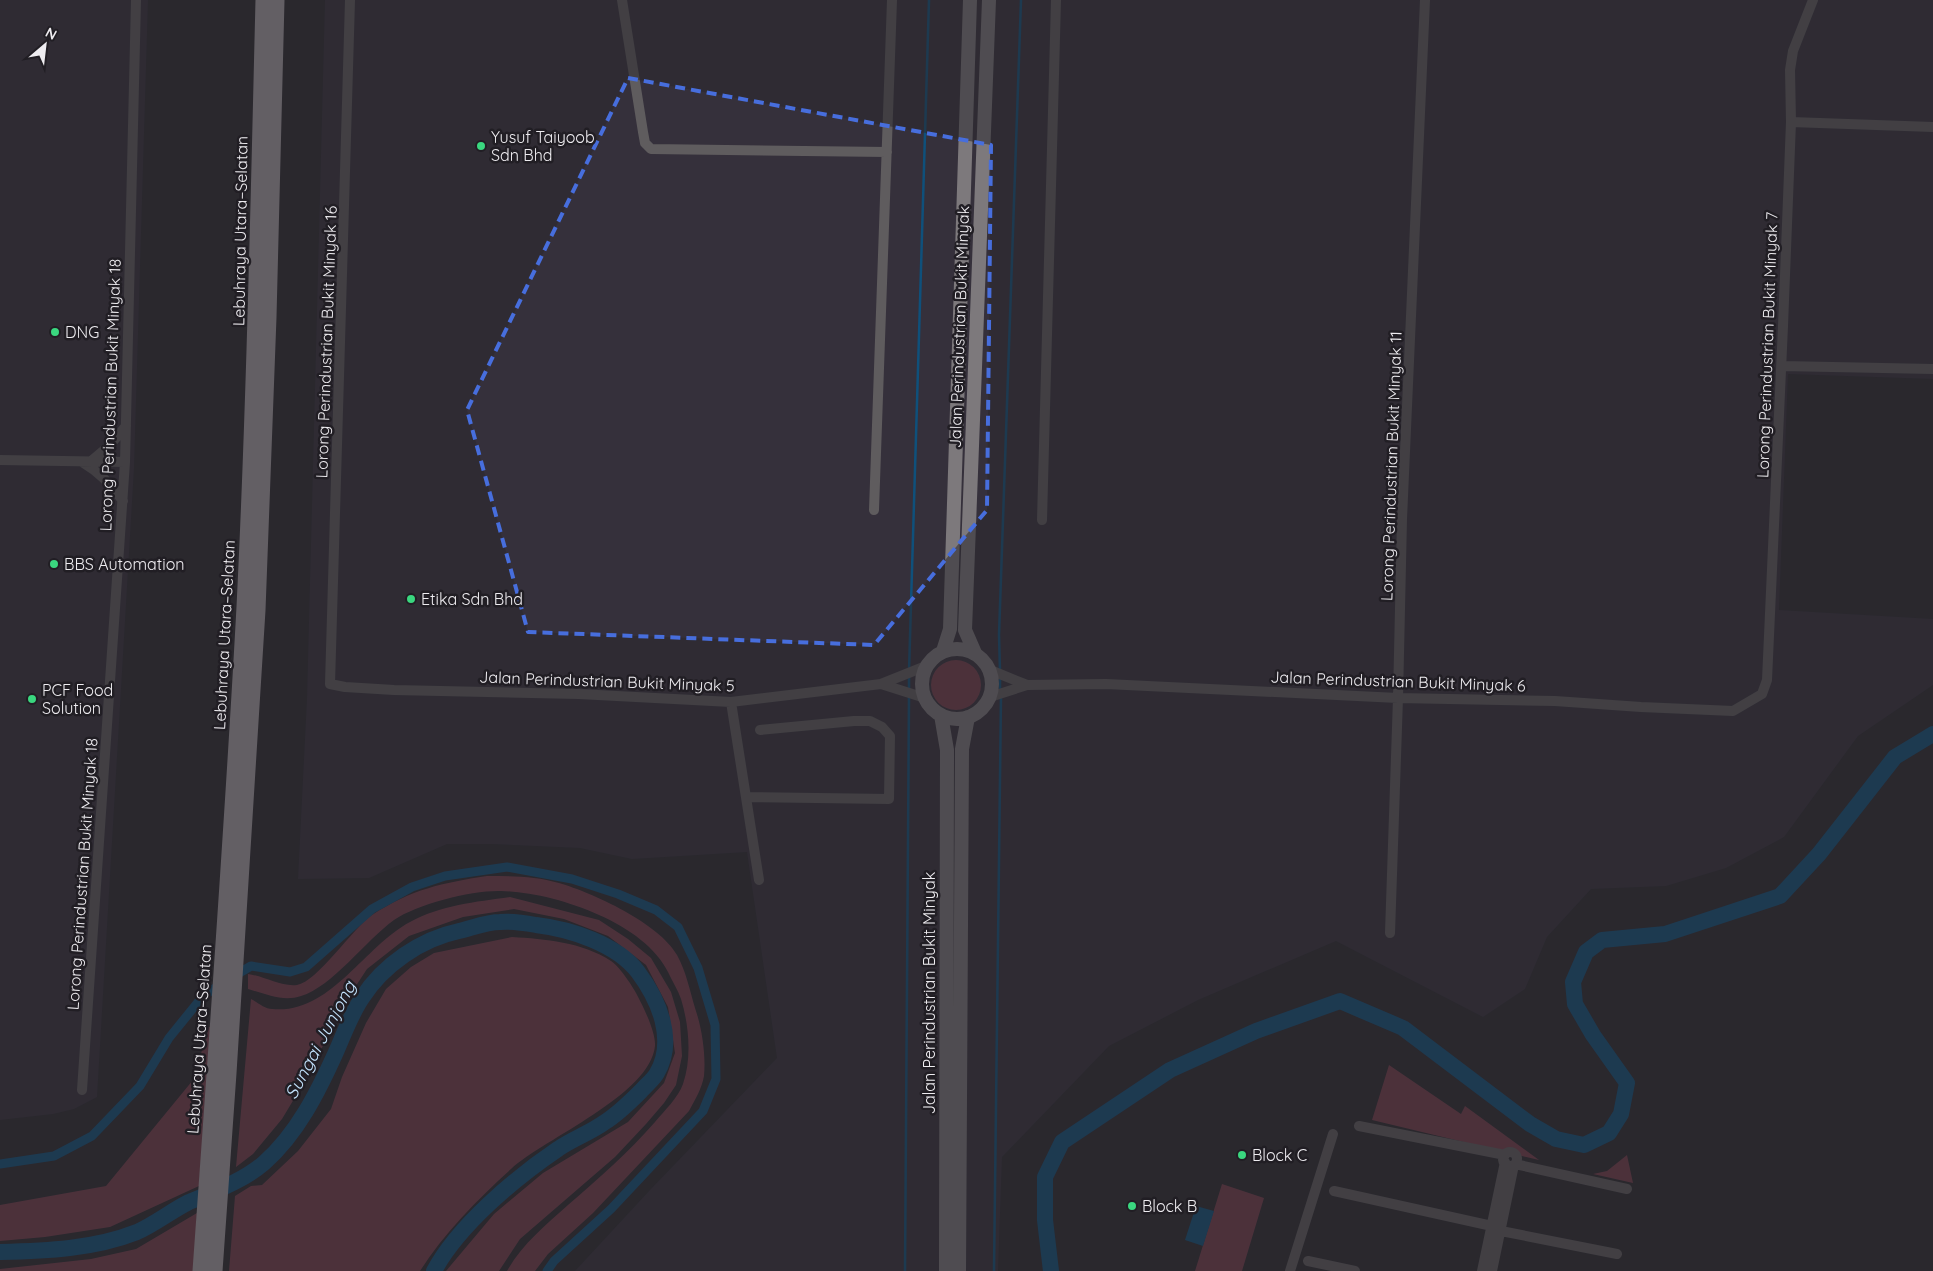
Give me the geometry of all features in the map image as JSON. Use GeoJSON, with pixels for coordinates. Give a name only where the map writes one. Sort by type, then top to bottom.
{"type":"FeatureCollection","features":[{"type":"Feature","properties":{"kind":"highway","name":"Lebuhraya Utara–Selatan"},"geometry":{"type":"LineString","coordinates":[[215,1271],[232,920],[250,473],[262,0]]}},
{"type":"Feature","properties":{"kind":"highway","name":"Lebuhraya Utara–Selatan"},"geometry":{"type":"LineString","coordinates":[[200,1271],[258,610],[271,274],[277,0]]}},
{"type":"Feature","properties":{"kind":"main road","name":"Jalan Perindustrian Bukit Minyak"},"geometry":{"type":"LineString","coordinates":[[943,651],[950,629],[970,0]]}},
{"type":"Feature","properties":{"kind":"main road","name":"Jalan Perindustrian Bukit Minyak"},"geometry":{"type":"LineString","coordinates":[[974,653],[965,630],[989,0]]}},
{"type":"Feature","properties":{"kind":"main road"},"geometry":{"type":"LineString","coordinates":[[959,649],[974,653],[994,671],[992,678],[994,696],[978,713],[959,719],[941,715],[920,696],[922,668],[933,657],[943,651],[959,649]]}},
{"type":"Feature","properties":{"kind":"main road","name":"Jalan Perindustrian Bukit Minyak"},"geometry":{"type":"LineString","coordinates":[[941,715],[947,750],[946,1271]]}},
{"type":"Feature","properties":{"kind":"main road","name":"Jalan Perindustrian Bukit Minyak"},"geometry":{"type":"LineString","coordinates":[[960,1271],[962,749],[968,717]]}},
{"type":"Feature","properties":{"kind":"street","name":"Lorong Perindustrian Bukit Minyak 18"},"geometry":{"type":"LineString","coordinates":[[82,1090],[125,462],[136,0]]}},
{"type":"Feature","properties":{"kind":"street","name":"Lorong Perindustrian Bukit Minyak 16"},"geometry":{"type":"LineString","coordinates":[[330,684],[350,0]]}},
{"type":"Feature","properties":{"kind":"street"},"geometry":{"type":"LineString","coordinates":[[622,0],[643,132],[646,143],[651,149],[887,152]]}},
{"type":"Feature","properties":{"kind":"street"},"geometry":{"type":"LineString","coordinates":[[874,510],[892,0]]}},
{"type":"Feature","properties":{"kind":"street"},"geometry":{"type":"LineString","coordinates":[[1042,520],[1056,0]]}},
{"type":"Feature","properties":{"kind":"street","name":"Lorong Perindustrian Bukit Minyak 11"},"geometry":{"type":"LineString","coordinates":[[1390,933],[1402,519],[1425,0]]}},
{"type":"Feature","properties":{"kind":"street","name":"Lorong Perindustrian Bukit Minyak 7"},"geometry":{"type":"LineString","coordinates":[[1762,694],[1767,680],[1782,366],[1790,122],[1789,83],[1793,51],[1813,0]]}},
{"type":"Feature","properties":{"kind":"street"},"geometry":{"type":"LineString","coordinates":[[1790,122],[1933,127]]}},
{"type":"Feature","properties":{"kind":"street"},"geometry":{"type":"LineString","coordinates":[[1782,366],[1933,370]]}},
{"type":"Feature","properties":{"kind":"street"},"geometry":{"type":"LineString","coordinates":[[85,461],[109,446],[126,426]]}},
{"type":"Feature","properties":{"kind":"street"},"geometry":{"type":"LineString","coordinates":[[0,460],[125,462]]}},
{"type":"Feature","properties":{"kind":"street"},"geometry":{"type":"LineString","coordinates":[[85,461],[104,478],[123,501]]}},
{"type":"Feature","properties":{"kind":"street"},"geometry":{"type":"LineString","coordinates":[[881,684],[922,668]]}},
{"type":"Feature","properties":{"kind":"street"},"geometry":{"type":"LineString","coordinates":[[994,671],[1027,685]]}},
{"type":"Feature","properties":{"kind":"street","name":"Jalan Perindustrian Bukit Minyak 5"},"geometry":{"type":"LineString","coordinates":[[330,684],[344,687],[394,690],[580,694],[731,702],[881,684]]}},
{"type":"Feature","properties":{"kind":"street"},"geometry":{"type":"LineString","coordinates":[[881,684],[920,696]]}},
{"type":"Feature","properties":{"kind":"street","name":"Jalan Perindustrian Bukit Minyak 6"},"geometry":{"type":"LineString","coordinates":[[1027,685],[1106,684],[1398,698],[1555,701],[1733,711],[1762,694]]}},
{"type":"Feature","properties":{"kind":"street"},"geometry":{"type":"LineString","coordinates":[[994,696],[1027,685]]}},
{"type":"Feature","properties":{"kind":"street"},"geometry":{"type":"LineString","coordinates":[[731,702],[759,880]]}},
{"type":"Feature","properties":{"kind":"street"},"geometry":{"type":"LineString","coordinates":[[746,797],[889,799],[890,736],[882,727],[870,721],[854,721],[760,730]]}},
{"type":"Feature","properties":{"kind":"street"},"geometry":{"type":"LineString","coordinates":[[1359,1126],[1627,1189]]}},
{"type":"Feature","properties":{"kind":"street"},"geometry":{"type":"LineString","coordinates":[[1290,1271],[1333,1134]]}},
{"type":"Feature","properties":{"kind":"street"},"geometry":{"type":"LineString","coordinates":[[1482,1271],[1496,1228],[1510,1162]]}},
{"type":"Feature","properties":{"kind":"street"},"geometry":{"type":"LineString","coordinates":[[1334,1191],[1617,1254]]}},
{"type":"Feature","properties":{"kind":"street"},"geometry":{"type":"LineString","coordinates":[[1492,1271],[1496,1228]]}},
{"type":"Feature","properties":{"kind":"street"},"geometry":{"type":"LineString","coordinates":[[1308,1261],[1355,1271]]}},
{"type":"Feature","properties":{"kind":"highlighted area"},"geometry":{"type":"Polygon","coordinates":[[[628,78],[991,145],[987,510],[874,645],[528,632],[467,410],[628,78]]]}},
{"type":"Feature","properties":{"kind":"shaded area"},"geometry":{"type":"Polygon","coordinates":[[[0,0],[148,0],[134,468],[97,1097],[74,1109],[53,1114],[0,1120],[0,0]]]}},
{"type":"Feature","properties":{"kind":"shaded area"},"geometry":{"type":"Polygon","coordinates":[[[325,0],[1933,0],[1933,379],[1788,374],[1779,610],[1933,619],[1933,685],[1858,736],[1784,837],[1726,868],[1666,886],[1591,889],[1547,937],[1525,989],[1483,1017],[1336,941],[1198,1000],[1109,1046],[1002,1157],[998,1271],[575,1271],[777,1058],[747,852],[632,859],[580,848],[447,844],[369,878],[298,879],[307,699],[325,0]]]}},
{"type":"Feature","properties":{"kind":"shaded area"},"geometry":{"type":"Polygon","coordinates":[[[956,660],[970,664],[977,671],[981,685],[977,699],[970,706],[956,710],[942,706],[935,699],[931,685],[935,671],[942,664],[956,660]]]}},
{"type":"Feature","properties":{"kind":"shaded area"},"geometry":{"type":"Polygon","coordinates":[[[487,876],[514,876],[559,883],[607,902],[641,921],[656,932],[668,943],[680,961],[688,981],[703,1042],[704,1076],[689,1111],[593,1213],[548,1254],[535,1271],[507,1271],[535,1235],[613,1165],[645,1133],[674,1099],[683,1084],[688,1063],[686,1020],[678,992],[656,954],[639,938],[595,913],[546,897],[489,891],[446,899],[404,914],[383,929],[325,983],[301,996],[281,998],[248,989],[248,974],[291,985],[305,982],[325,965],[364,922],[387,906],[428,888],[487,876]]]}},
{"type":"Feature","properties":{"kind":"shaded area"},"geometry":{"type":"Polygon","coordinates":[[[510,897],[599,920],[628,939],[651,958],[671,992],[680,1022],[682,1056],[676,1085],[664,1103],[615,1157],[520,1239],[499,1271],[446,1271],[494,1214],[543,1173],[628,1122],[664,1083],[675,1053],[668,1007],[646,965],[608,936],[564,919],[514,909],[463,917],[409,936],[367,969],[342,1007],[309,1074],[282,1119],[253,1154],[236,1167],[251,999],[269,1009],[293,1008],[311,1001],[329,991],[393,933],[410,922],[446,908],[510,897]]]}},
{"type":"Feature","properties":{"kind":"shaded area"},"geometry":{"type":"Polygon","coordinates":[[[512,937],[550,940],[576,946],[600,955],[614,963],[621,971],[634,989],[642,1005],[655,1040],[649,1064],[635,1082],[594,1114],[511,1169],[462,1217],[420,1271],[229,1271],[235,1196],[251,1186],[262,1185],[298,1151],[331,1109],[342,1077],[366,1023],[386,989],[411,967],[434,953],[512,937]]]}},
{"type":"Feature","properties":{"kind":"shaded area"},"geometry":{"type":"Polygon","coordinates":[[[209,1027],[212,1027],[199,1186],[110,1227],[45,1237],[0,1241],[0,1205],[106,1186],[193,1080],[209,1027]]]}},
{"type":"Feature","properties":{"kind":"shaded area"},"geometry":{"type":"Polygon","coordinates":[[[1389,1065],[1461,1114],[1465,1106],[1539,1160],[1372,1120],[1389,1065]]]}},
{"type":"Feature","properties":{"kind":"shaded area"},"geometry":{"type":"Polygon","coordinates":[[[1627,1155],[1633,1183],[1593,1174],[1607,1171],[1627,1155]]]}},
{"type":"Feature","properties":{"kind":"shaded area"},"geometry":{"type":"Polygon","coordinates":[[[1222,1184],[1264,1198],[1242,1271],[1195,1271],[1222,1184]]]}},
{"type":"Feature","properties":{"kind":"shaded area"},"geometry":{"type":"Polygon","coordinates":[[[197,1213],[194,1271],[0,1271],[0,1269],[91,1259],[136,1249],[197,1213]]]}},
{"type":"Feature","properties":{"kind":"water"},"geometry":{"type":"Polygon","coordinates":[[[1196,1206],[1214,1211],[1203,1246],[1185,1240],[1196,1206]]]}},
{"type":"Feature","properties":{"kind":"waterway"},"geometry":{"type":"LineString","coordinates":[[909,671],[929,0]]}},
{"type":"Feature","properties":{"kind":"waterway"},"geometry":{"type":"LineString","coordinates":[[1000,671],[999,635],[1021,0]]}},
{"type":"Feature","properties":{"kind":"waterway"},"geometry":{"type":"LineString","coordinates":[[909,676],[909,691]]}},
{"type":"Feature","properties":{"kind":"waterway"},"geometry":{"type":"LineString","coordinates":[[1000,676],[1000,691]]}},
{"type":"Feature","properties":{"kind":"waterway"},"geometry":{"type":"LineString","coordinates":[[905,1271],[909,696]]}},
{"type":"Feature","properties":{"kind":"waterway"},"geometry":{"type":"LineString","coordinates":[[994,1271],[1001,696]]}},
{"type":"Feature","properties":{"kind":"waterway"},"geometry":{"type":"LineString","coordinates":[[1051,1271],[1045,1220],[1045,1177],[1062,1142],[1170,1070],[1256,1031],[1340,1001],[1403,1028],[1530,1124],[1556,1139],[1584,1145],[1609,1133],[1621,1114],[1627,1083],[1593,1035],[1575,1004],[1573,982],[1586,952],[1602,940],[1665,934],[1780,896],[1819,854],[1895,757],[1933,734]]}},
{"type":"Feature","properties":{"kind":"waterway"},"geometry":{"type":"LineString","coordinates":[[234,976],[251,966],[290,972],[306,967],[372,909],[412,887],[445,876],[507,867],[572,879],[618,894],[656,910],[678,927],[698,968],[715,1025],[716,1079],[703,1111],[611,1209],[554,1261],[547,1271]]}},
{"type":"Feature","properties":{"kind":"waterway","name":"Sungai Junjong"},"geometry":{"type":"LineString","coordinates":[[0,1252],[70,1248],[121,1238],[144,1229],[189,1202],[228,1185],[256,1169],[276,1152],[306,1112],[354,1011],[371,986],[392,964],[431,940],[485,924],[513,922],[549,927],[578,934],[618,953],[638,972],[646,983],[658,1008],[665,1034],[665,1047],[657,1073],[615,1115],[558,1149],[506,1188],[457,1237],[434,1271]]}},
{"type":"Feature","properties":{"kind":"waterway"},"geometry":{"type":"LineString","coordinates":[[0,1164],[54,1156],[92,1136],[140,1086],[169,1038],[203,996],[221,984]]}},
{"type":"Feature","properties":{"kind":"place","name":"Yusuf Taiyoob Sdn Bhd"},"geometry":{"type":"Point","coordinates":[481,146]}},
{"type":"Feature","properties":{"kind":"place","name":"DNG"},"geometry":{"type":"Point","coordinates":[55,332]}},
{"type":"Feature","properties":{"kind":"place","name":"BBS Automation"},"geometry":{"type":"Point","coordinates":[54,564]}},
{"type":"Feature","properties":{"kind":"place","name":"Etika Sdn Bhd"},"geometry":{"type":"Point","coordinates":[411,599]}},
{"type":"Feature","properties":{"kind":"place","name":"PCF Food Solution"},"geometry":{"type":"Point","coordinates":[32,699]}},
{"type":"Feature","properties":{"kind":"place","name":"Block C"},"geometry":{"type":"Point","coordinates":[1242,1155]}},
{"type":"Feature","properties":{"kind":"place","name":"Block B"},"geometry":{"type":"Point","coordinates":[1132,1206]}}]}
